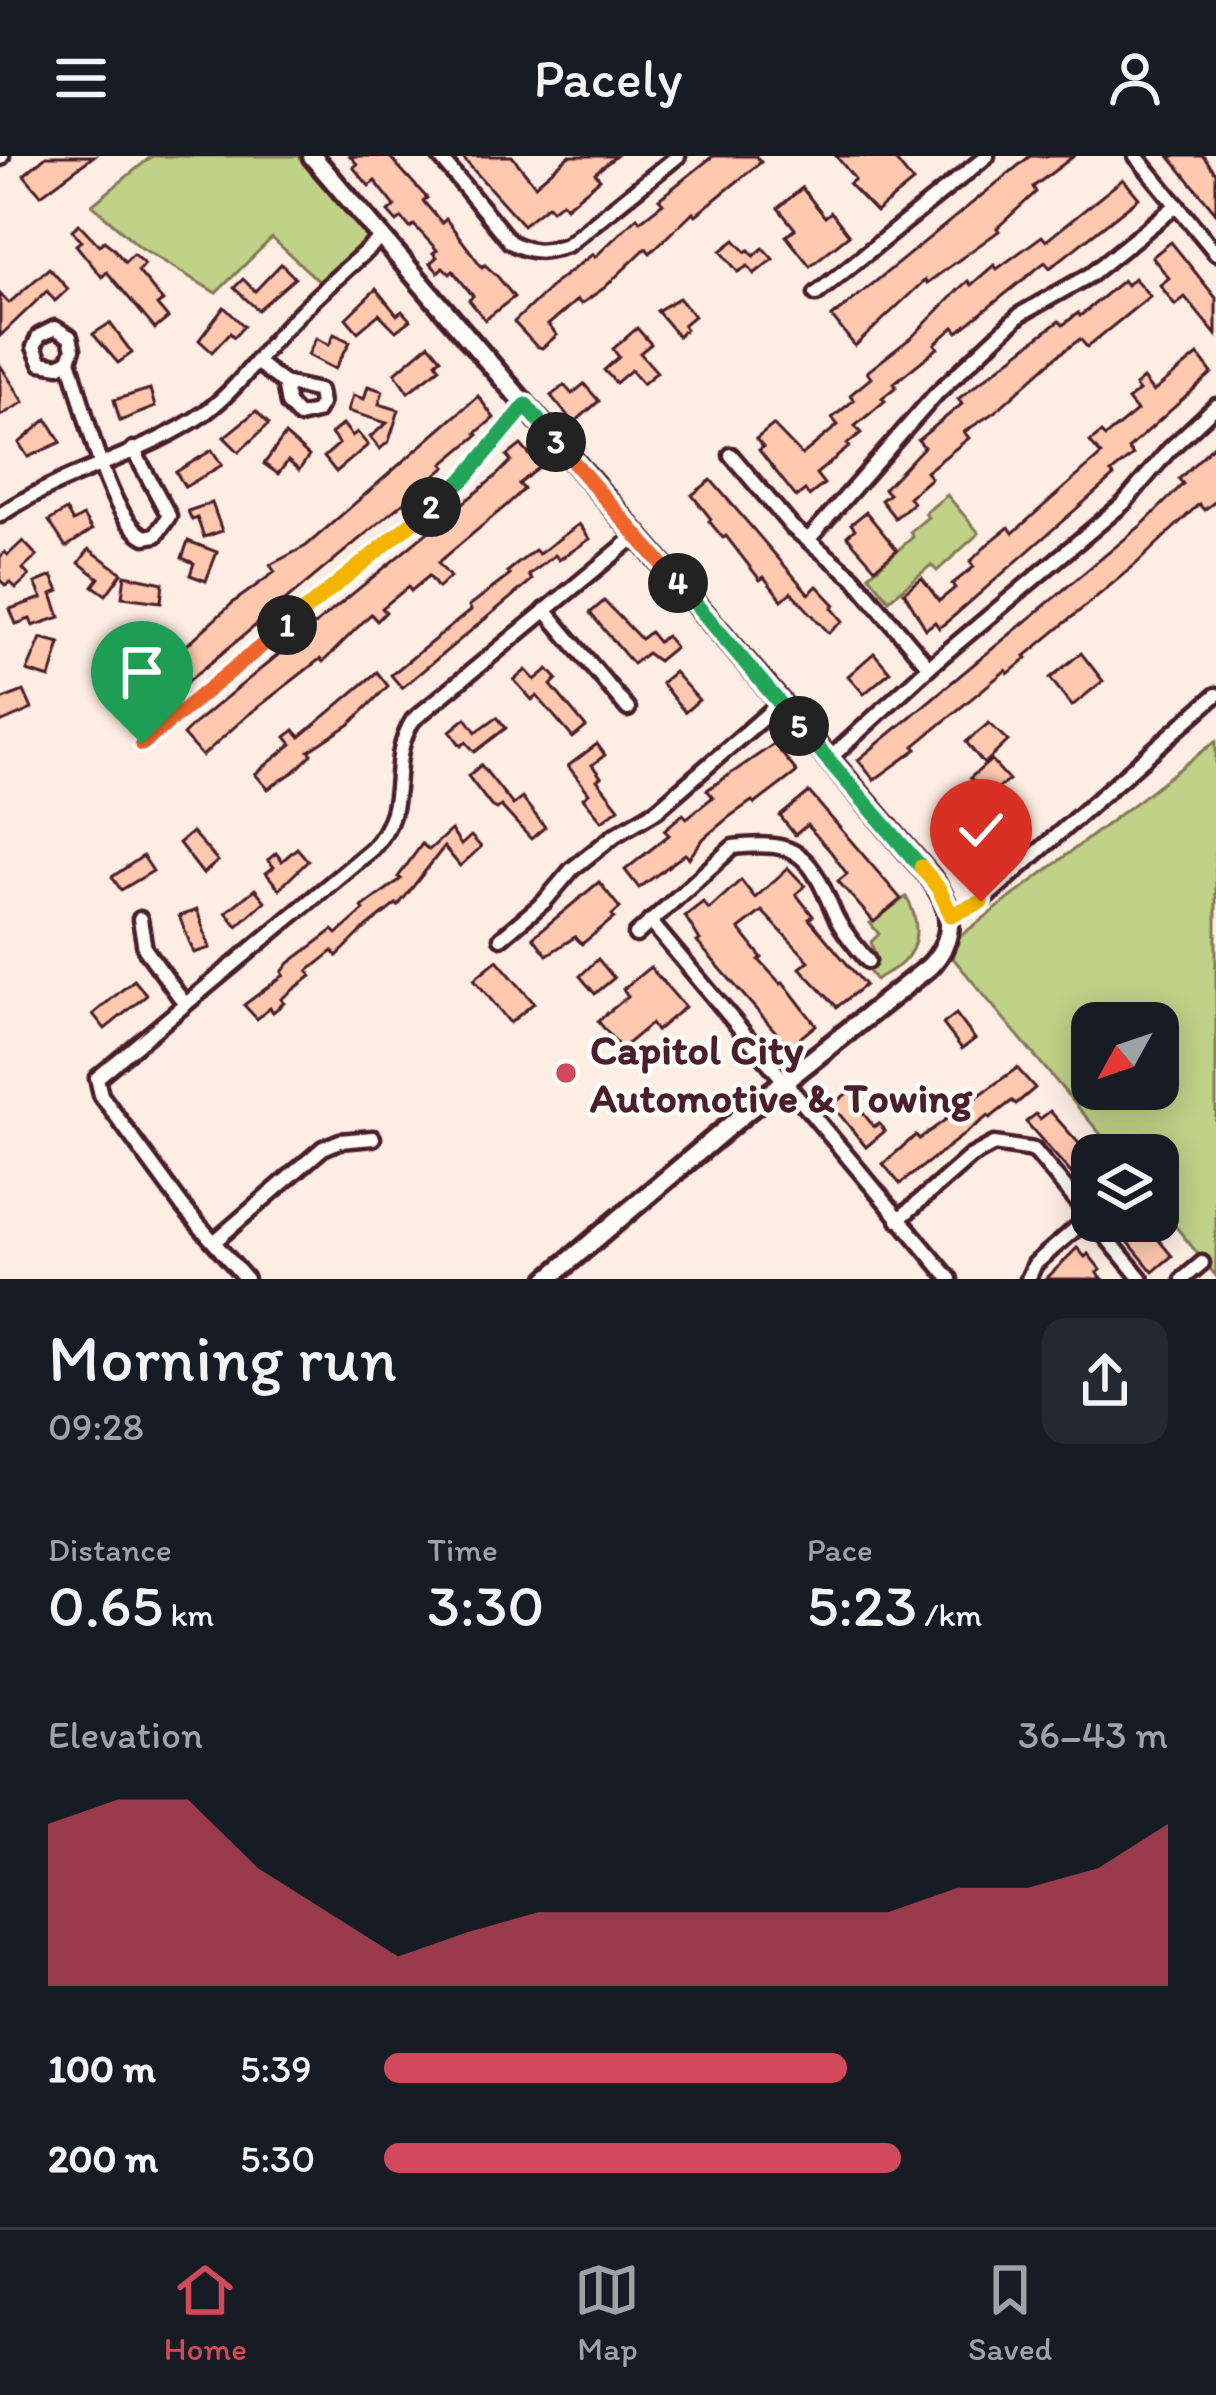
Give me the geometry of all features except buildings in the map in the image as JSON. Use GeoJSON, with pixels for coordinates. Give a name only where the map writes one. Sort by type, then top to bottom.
{"type":"FeatureCollection","features":[{"type":"Feature","properties":{"kind":"street"},"geometry":{"type":"LineString","coordinates":[[312,156],[939,889],[951,915],[940,956],[548,1279]]}},
{"type":"Feature","properties":{"kind":"street"},"geometry":{"type":"LineString","coordinates":[[439,156],[510,242],[545,252],[567,244],[678,156]]}},
{"type":"Feature","properties":{"kind":"street"},"geometry":{"type":"LineString","coordinates":[[816,294],[987,156]]}},
{"type":"Feature","properties":{"kind":"street"},"geometry":{"type":"LineString","coordinates":[[1136,156],[1216,253]]}},
{"type":"Feature","properties":{"kind":"street"},"geometry":{"type":"LineString","coordinates":[[808,540],[936,394],[1021,314],[1090,275],[1177,206]]}},
{"type":"Feature","properties":{"kind":"street"},"geometry":{"type":"LineString","coordinates":[[0,514],[42,488],[200,416],[230,393],[313,299],[383,236]]}},
{"type":"Feature","properties":{"kind":"street"},"geometry":{"type":"LineString","coordinates":[[68,360],[99,462],[133,529],[145,537],[156,535],[169,516],[134,448]]}},
{"type":"Feature","properties":{"kind":"street"},"geometry":{"type":"LineString","coordinates":[[256,362],[284,383]]}},
{"type":"Feature","properties":{"kind":"street"},"geometry":{"type":"LineString","coordinates":[[142,744],[465,478],[526,405]]}},
{"type":"Feature","properties":{"kind":"street"},"geometry":{"type":"LineString","coordinates":[[828,760],[929,667],[1124,502],[1216,406]]}},
{"type":"Feature","properties":{"kind":"street"},"geometry":{"type":"LineString","coordinates":[[731,455],[792,527],[853,577],[929,667]]}},
{"type":"Feature","properties":{"kind":"street"},"geometry":{"type":"LineString","coordinates":[[246,1279],[183,1207],[96,1083],[102,1073],[372,849],[393,819],[402,741],[413,721],[637,535]]}},
{"type":"Feature","properties":{"kind":"street"},"geometry":{"type":"LineString","coordinates":[[545,610],[628,709]]}},
{"type":"Feature","properties":{"kind":"street"},"geometry":{"type":"LineString","coordinates":[[951,915],[981,902],[1216,695]]}},
{"type":"Feature","properties":{"kind":"street"},"geometry":{"type":"LineString","coordinates":[[501,938],[544,902],[572,868],[656,810],[780,703]]}},
{"type":"Feature","properties":{"kind":"street"},"geometry":{"type":"LineString","coordinates":[[400,788],[416,793]]}},
{"type":"Feature","properties":{"kind":"street"},"geometry":{"type":"LineString","coordinates":[[636,934],[733,847],[755,844],[793,850],[823,881],[837,919],[868,961]]}},
{"type":"Feature","properties":{"kind":"street"},"geometry":{"type":"LineString","coordinates":[[140,919],[145,949],[185,1004]]}},
{"type":"Feature","properties":{"kind":"street"},"geometry":{"type":"LineString","coordinates":[[650,921],[950,1279]]}},
{"type":"Feature","properties":{"kind":"street"},"geometry":{"type":"LineString","coordinates":[[214,1242],[323,1148],[373,1138]]}},
{"type":"Feature","properties":{"kind":"street"},"geometry":{"type":"LineString","coordinates":[[898,1220],[970,1157],[994,1144],[1034,1150],[1071,1195]]}},
{"type":"Feature","properties":{"kind":"street"},"geometry":{"type":"LineString","coordinates":[[1028,1279],[1035,1264],[1071,1233]]}},
{"type":"Feature","properties":{"kind":"street"},"geometry":{"type":"LineString","coordinates":[[1110,1242],[1142,1279]]}},
{"type":"Feature","properties":{"kind":"street"},"geometry":{"type":"LineString","coordinates":[[1183,1279],[1202,1263]]}},
{"type":"Feature","properties":{"kind":"green space"},"geometry":{"type":"Polygon","coordinates":[[[152,156],[304,156],[369,232],[369,240],[322,284],[272,238],[216,293],[140,247],[92,205],[152,156]]]}},
{"type":"Feature","properties":{"kind":"green space"},"geometry":{"type":"Polygon","coordinates":[[[947,495],[979,533],[937,571],[931,565],[889,600],[869,575],[913,537],[910,532],[928,517],[925,513],[947,495]]]}},
{"type":"Feature","properties":{"kind":"green space"},"geometry":{"type":"Polygon","coordinates":[[[1216,741],[1216,1276],[1179,1231],[1179,1134],[1100,1134],[1080,1110],[1179,1110],[1179,1002],[1071,1002],[1071,1099],[952,957],[959,937],[1216,741]]]}},
{"type":"Feature","properties":{"kind":"green space"},"geometry":{"type":"Polygon","coordinates":[[[906,897],[914,914],[915,940],[899,966],[876,980],[867,969],[877,960],[871,942],[879,934],[870,923],[906,897]]]}},
{"type":"Feature","properties":{"kind":"place","name":"Capitol City Automotive & Towing"},"geometry":{"type":"Point","coordinates":[566,1073]}},
{"type":"Feature","properties":{"kind":"route"},"geometry":{"type":"LineString","coordinates":[[142,744],[465,478],[526,405],[931,878],[951,915],[981,902]]}}]}
